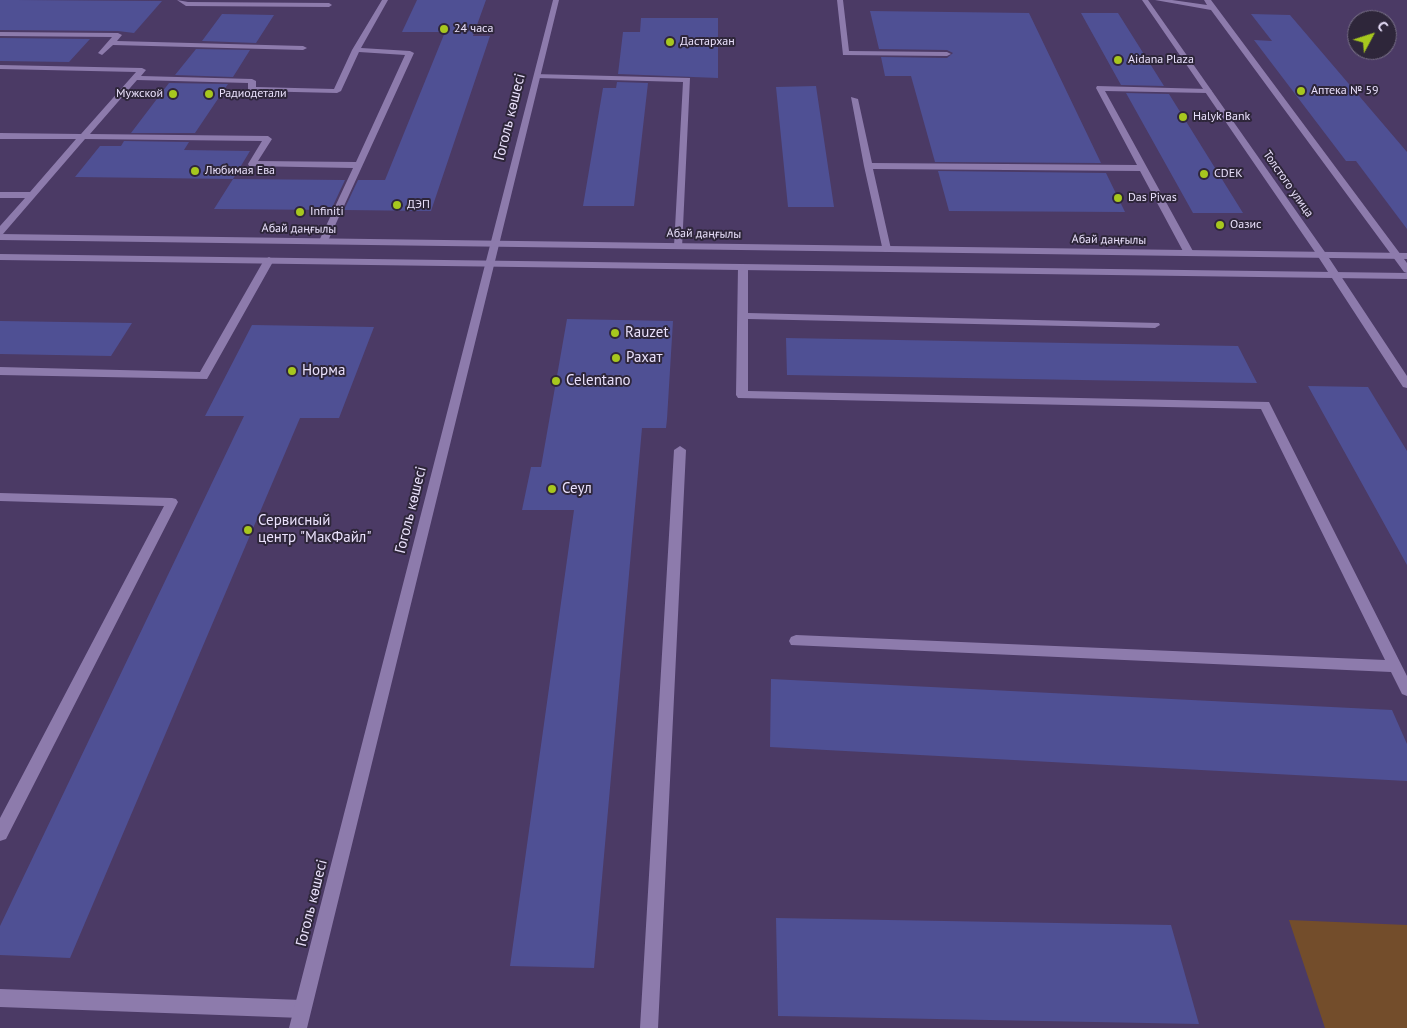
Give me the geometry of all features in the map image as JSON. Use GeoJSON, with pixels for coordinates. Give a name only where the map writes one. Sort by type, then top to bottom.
{"type":"FeatureCollection","features":[{"type":"Feature","properties":{"kind":"street"},"geometry":{"type":"LineString","coordinates":[[180,0],[186,4],[328,4]]}},
{"type":"Feature","properties":{"kind":"street"},"geometry":{"type":"LineString","coordinates":[[133,78],[252,81],[252,89],[337,91],[356,50],[385,0]]}},
{"type":"Feature","properties":{"kind":"street","name":"Гоголь көшесі"},"geometry":{"type":"LineString","coordinates":[[298,1028],[556,0]]}},
{"type":"Feature","properties":{"kind":"street"},"geometry":{"type":"LineString","coordinates":[[840,0],[846,53],[946,54]]}},
{"type":"Feature","properties":{"kind":"street","name":"Толстого улица"},"geometry":{"type":"LineString","coordinates":[[1146,0],[1322,255],[1407,384]]}},
{"type":"Feature","properties":{"kind":"street"},"geometry":{"type":"LineString","coordinates":[[1158,0],[1213,8]]}},
{"type":"Feature","properties":{"kind":"street"},"geometry":{"type":"LineString","coordinates":[[1206,0],[1402,256],[1407,270]]}},
{"type":"Feature","properties":{"kind":"street"},"geometry":{"type":"LineString","coordinates":[[0,34],[118,34],[102,53]]}},
{"type":"Feature","properties":{"kind":"street"},"geometry":{"type":"LineString","coordinates":[[111,43],[304,48]]}},
{"type":"Feature","properties":{"kind":"street"},"geometry":{"type":"LineString","coordinates":[[324,242],[410,52],[356,50]]}},
{"type":"Feature","properties":{"kind":"street"},"geometry":{"type":"LineString","coordinates":[[0,67],[142,70],[0,232]]}},
{"type":"Feature","properties":{"kind":"street"},"geometry":{"type":"LineString","coordinates":[[537,76],[687,80],[679,246]]}},
{"type":"Feature","properties":{"kind":"street"},"geometry":{"type":"LineString","coordinates":[[1189,253],[1100,88],[1208,91]]}},
{"type":"Feature","properties":{"kind":"street"},"geometry":{"type":"LineString","coordinates":[[854,100],[886,249]]}},
{"type":"Feature","properties":{"kind":"street"},"geometry":{"type":"LineString","coordinates":[[0,136],[268,138],[252,164],[359,165]]}},
{"type":"Feature","properties":{"kind":"street"},"geometry":{"type":"LineString","coordinates":[[868,166],[1143,168]]}},
{"type":"Feature","properties":{"kind":"street"},"geometry":{"type":"LineString","coordinates":[[0,195],[32,195]]}},
{"type":"Feature","properties":{"kind":"street","name":"Абай даңғылы"},"geometry":{"type":"LineString","coordinates":[[0,237],[1402,256]]}},
{"type":"Feature","properties":{"kind":"street"},"geometry":{"type":"LineString","coordinates":[[0,257],[1407,276]]}},
{"type":"Feature","properties":{"kind":"street"},"geometry":{"type":"LineString","coordinates":[[0,371],[203,376],[269,260]]}},
{"type":"Feature","properties":{"kind":"street"},"geometry":{"type":"LineString","coordinates":[[742,267],[742,395],[1265,405],[1407,690]]}},
{"type":"Feature","properties":{"kind":"street"},"geometry":{"type":"LineString","coordinates":[[743,316],[1155,325]]}},
{"type":"Feature","properties":{"kind":"street"},"geometry":{"type":"LineString","coordinates":[[649,1028],[680,450]]}},
{"type":"Feature","properties":{"kind":"street"},"geometry":{"type":"LineString","coordinates":[[0,497],[172,502],[0,834]]}},
{"type":"Feature","properties":{"kind":"street"},"geometry":{"type":"LineString","coordinates":[[796,641],[1395,666]]}},
{"type":"Feature","properties":{"kind":"street"},"geometry":{"type":"LineString","coordinates":[[0,998],[302,1009]]}},
{"type":"Feature","properties":{"kind":"shaded area"},"geometry":{"type":"Polygon","coordinates":[[[1289,920],[1407,925],[1407,1028],[1325,1028],[1289,920]]]}},
{"type":"Feature","properties":{"kind":"building"},"geometry":{"type":"Polygon","coordinates":[[[0,0],[162,1],[134,33],[118,31],[0,30],[0,0]]]}},
{"type":"Feature","properties":{"kind":"building"},"geometry":{"type":"Polygon","coordinates":[[[417,0],[486,0],[473,36],[490,36],[431,211],[344,210],[358,180],[385,180],[445,32],[402,32],[417,0]]]}},
{"type":"Feature","properties":{"kind":"building"},"geometry":{"type":"Polygon","coordinates":[[[870,11],[1029,13],[1101,163],[935,162],[911,76],[885,76],[881,57],[947,58],[953,53],[947,50],[879,49],[870,11]]]}},
{"type":"Feature","properties":{"kind":"building","name":"Aidana Plaza"},"geometry":{"type":"Polygon","coordinates":[[[1081,13],[1118,13],[1164,86],[1121,85],[1081,13]]]}},
{"type":"Feature","properties":{"kind":"building"},"geometry":{"type":"Polygon","coordinates":[[[222,14],[274,15],[256,43],[202,41],[222,14]]]}},
{"type":"Feature","properties":{"kind":"building"},"geometry":{"type":"Polygon","coordinates":[[[1251,14],[1290,15],[1407,152],[1407,229],[1356,161],[1346,161],[1254,40],[1272,41],[1251,14]]]}},
{"type":"Feature","properties":{"kind":"building","name":"Дастархан"},"geometry":{"type":"Polygon","coordinates":[[[641,18],[718,18],[718,78],[618,74],[623,32],[640,32],[641,18]]]}},
{"type":"Feature","properties":{"kind":"building"},"geometry":{"type":"Polygon","coordinates":[[[0,38],[90,39],[69,62],[0,61],[0,38]]]}},
{"type":"Feature","properties":{"kind":"building"},"geometry":{"type":"Polygon","coordinates":[[[196,49],[250,50],[233,77],[175,75],[196,49]]]}},
{"type":"Feature","properties":{"kind":"building"},"geometry":{"type":"Polygon","coordinates":[[[617,82],[648,83],[634,206],[583,206],[603,88],[616,88],[617,82]]]}},
{"type":"Feature","properties":{"kind":"building"},"geometry":{"type":"Polygon","coordinates":[[[169,83],[228,84],[195,133],[131,133],[169,83]]]}},
{"type":"Feature","properties":{"kind":"building"},"geometry":{"type":"Polygon","coordinates":[[[816,86],[834,207],[788,207],[776,87],[816,86]]]}},
{"type":"Feature","properties":{"kind":"building"},"geometry":{"type":"Polygon","coordinates":[[[1126,93],[1169,94],[1243,213],[1193,213],[1126,93]]]}},
{"type":"Feature","properties":{"kind":"building"},"geometry":{"type":"Polygon","coordinates":[[[124,141],[189,142],[184,150],[250,151],[233,179],[75,177],[100,146],[121,146],[124,141]]]}},
{"type":"Feature","properties":{"kind":"building"},"geometry":{"type":"Polygon","coordinates":[[[938,171],[1106,173],[1125,212],[949,211],[938,171]]]}},
{"type":"Feature","properties":{"kind":"building"},"geometry":{"type":"Polygon","coordinates":[[[233,179],[345,180],[331,210],[214,209],[233,179]]]}},
{"type":"Feature","properties":{"kind":"building"},"geometry":{"type":"Polygon","coordinates":[[[567,319],[673,321],[666,428],[642,428],[594,968],[510,966],[574,510],[522,510],[531,467],[541,467],[567,319]]]}},
{"type":"Feature","properties":{"kind":"building"},"geometry":{"type":"Polygon","coordinates":[[[0,321],[132,323],[111,356],[0,354],[0,321]]]}},
{"type":"Feature","properties":{"kind":"building"},"geometry":{"type":"Polygon","coordinates":[[[252,325],[374,327],[339,418],[300,418],[70,958],[0,955],[0,926],[244,416],[205,416],[252,325]]]}},
{"type":"Feature","properties":{"kind":"building"},"geometry":{"type":"Polygon","coordinates":[[[786,338],[1238,346],[1257,383],[787,375],[786,338]]]}},
{"type":"Feature","properties":{"kind":"building"},"geometry":{"type":"Polygon","coordinates":[[[1308,386],[1368,387],[1407,451],[1407,565],[1308,386]]]}},
{"type":"Feature","properties":{"kind":"building"},"geometry":{"type":"Polygon","coordinates":[[[771,679],[1392,710],[1407,744],[1407,781],[770,747],[771,679]]]}},
{"type":"Feature","properties":{"kind":"building"},"geometry":{"type":"Polygon","coordinates":[[[776,918],[1171,925],[1199,1024],[778,1016],[776,918]]]}},
{"type":"Feature","properties":{"kind":"place","name":"24 часа"},"geometry":{"type":"Point","coordinates":[444,29]}},
{"type":"Feature","properties":{"kind":"place","name":"Дастархан"},"geometry":{"type":"Point","coordinates":[670,42]}},
{"type":"Feature","properties":{"kind":"place","name":"Aidana Plaza"},"geometry":{"type":"Point","coordinates":[1118,60]}},
{"type":"Feature","properties":{"kind":"place","name":"Аптека № 59"},"geometry":{"type":"Point","coordinates":[1301,91]}},
{"type":"Feature","properties":{"kind":"place","name":"Мужской"},"geometry":{"type":"Point","coordinates":[173,94]}},
{"type":"Feature","properties":{"kind":"place","name":"Радиодетали"},"geometry":{"type":"Point","coordinates":[209,94]}},
{"type":"Feature","properties":{"kind":"place","name":"Halyk Bank"},"geometry":{"type":"Point","coordinates":[1183,117]}},
{"type":"Feature","properties":{"kind":"place","name":"Любимая Ева"},"geometry":{"type":"Point","coordinates":[195,171]}},
{"type":"Feature","properties":{"kind":"place","name":"CDEK"},"geometry":{"type":"Point","coordinates":[1204,174]}},
{"type":"Feature","properties":{"kind":"place","name":"Das Pivas"},"geometry":{"type":"Point","coordinates":[1118,198]}},
{"type":"Feature","properties":{"kind":"place","name":"ДЭП"},"geometry":{"type":"Point","coordinates":[397,205]}},
{"type":"Feature","properties":{"kind":"place","name":"Infiniti"},"geometry":{"type":"Point","coordinates":[300,212]}},
{"type":"Feature","properties":{"kind":"place","name":"Оазис"},"geometry":{"type":"Point","coordinates":[1220,225]}},
{"type":"Feature","properties":{"kind":"place","name":"Rauzet"},"geometry":{"type":"Point","coordinates":[615,333]}},
{"type":"Feature","properties":{"kind":"place","name":"Рахат"},"geometry":{"type":"Point","coordinates":[616,358]}},
{"type":"Feature","properties":{"kind":"place","name":"Норма"},"geometry":{"type":"Point","coordinates":[292,371]}},
{"type":"Feature","properties":{"kind":"place","name":"Celentano"},"geometry":{"type":"Point","coordinates":[556,381]}},
{"type":"Feature","properties":{"kind":"place","name":"Сеул"},"geometry":{"type":"Point","coordinates":[552,489]}},
{"type":"Feature","properties":{"kind":"place","name":"Сервисный центр \"МакФайл\""},"geometry":{"type":"Point","coordinates":[248,530]}}]}
